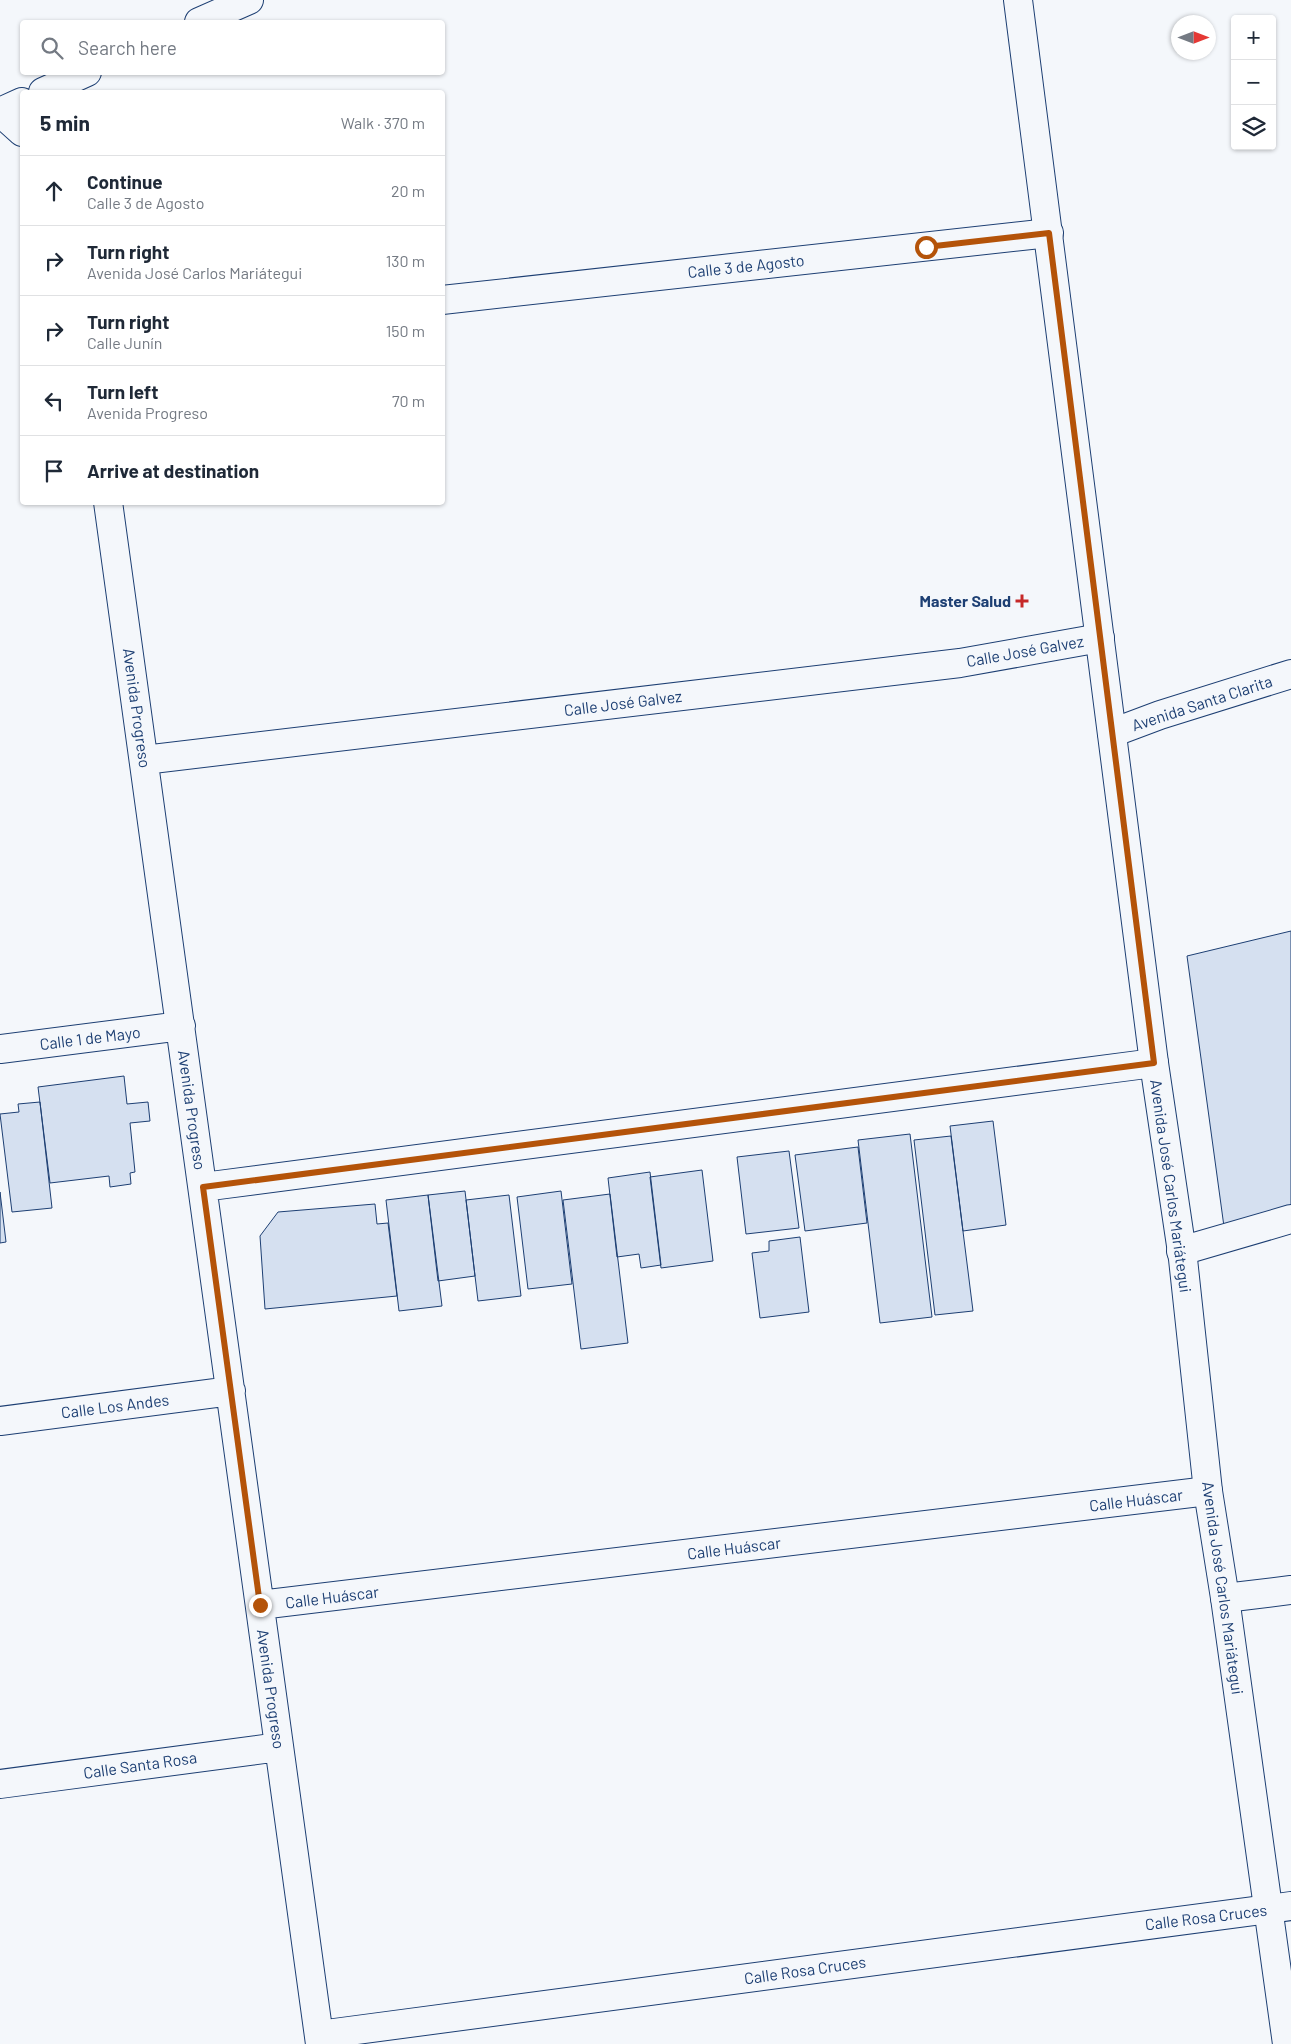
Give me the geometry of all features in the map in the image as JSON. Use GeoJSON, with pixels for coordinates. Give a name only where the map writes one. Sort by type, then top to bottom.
{"type":"FeatureCollection","features":[{"type":"Feature","properties":{"kind":"street"},"geometry":{"type":"LineString","coordinates":[[204,20],[249,0]]}},
{"type":"Feature","properties":{"kind":"street","name":"Avenida José Carlos Mariátegui"},"geometry":{"type":"LineString","coordinates":[[1018,0],[1154,1063],[1181,1251],[1208,1491],[1279,1908],[1287,2044]]}},
{"type":"Feature","properties":{"kind":"street"},"geometry":{"type":"LineString","coordinates":[[48,90],[81,75]]}},
{"type":"Feature","properties":{"kind":"street"},"geometry":{"type":"LineString","coordinates":[[20,103],[0,112],[20,130]]}},
{"type":"Feature","properties":{"kind":"street","name":"Calle 3 de Agosto"},"geometry":{"type":"LineString","coordinates":[[445,300],[1049,233]]}},
{"type":"Feature","properties":{"kind":"street","name":"Avenida Progreso"},"geometry":{"type":"LineString","coordinates":[[108,505],[319,2039]]}},
{"type":"Feature","properties":{"kind":"street","name":"Calle José Galvez"},"geometry":{"type":"LineString","coordinates":[[144,760],[960,663],[1100,638]]}},
{"type":"Feature","properties":{"kind":"street","name":"Avenida Santa Clarita"},"geometry":{"type":"LineString","coordinates":[[1112,733],[1160,715],[1291,674]]}},
{"type":"Feature","properties":{"kind":"street","name":"Calle 1 de Mayo"},"geometry":{"type":"LineString","coordinates":[[0,1049],[181,1026]]}},
{"type":"Feature","properties":{"kind":"street"},"geometry":{"type":"LineString","coordinates":[[203,1187],[1154,1063]]}},
{"type":"Feature","properties":{"kind":"street"},"geometry":{"type":"LineString","coordinates":[[1181,1251],[1291,1219]]}},
{"type":"Feature","properties":{"kind":"street","name":"Calle Los Andes"},"geometry":{"type":"LineString","coordinates":[[0,1421],[231,1392]]}},
{"type":"Feature","properties":{"kind":"street","name":"Calle Huáscar"},"geometry":{"type":"LineString","coordinates":[[260,1605],[1208,1491]]}},
{"type":"Feature","properties":{"kind":"street"},"geometry":{"type":"LineString","coordinates":[[1225,1598],[1291,1590]]}},
{"type":"Feature","properties":{"kind":"street","name":"Calle Santa Rosa"},"geometry":{"type":"LineString","coordinates":[[0,1784],[279,1747]]}},
{"type":"Feature","properties":{"kind":"street","name":"Calle Rosa Cruces"},"geometry":{"type":"LineString","coordinates":[[319,2039],[1279,1908]]}},
{"type":"Feature","properties":{"kind":"building"},"geometry":{"type":"Polygon","coordinates":[[[1291,931],[1291,1210],[1225,1234],[1187,956],[1291,931]]]}},
{"type":"Feature","properties":{"kind":"building"},"geometry":{"type":"Polygon","coordinates":[[[124,1076],[127,1104],[148,1102],[150,1121],[130,1123],[135,1172],[130,1173],[131,1184],[110,1187],[109,1176],[50,1183],[38,1087],[124,1076]]]}},
{"type":"Feature","properties":{"kind":"building"},"geometry":{"type":"Polygon","coordinates":[[[40,1102],[52,1208],[12,1212],[0,1114],[19,1112],[18,1104],[40,1102]]]}},
{"type":"Feature","properties":{"kind":"building"},"geometry":{"type":"Polygon","coordinates":[[[993,1121],[1006,1225],[963,1231],[950,1126],[993,1121]]]}},
{"type":"Feature","properties":{"kind":"building"},"geometry":{"type":"Polygon","coordinates":[[[910,1134],[932,1317],[880,1323],[858,1140],[910,1134]]]}},
{"type":"Feature","properties":{"kind":"building"},"geometry":{"type":"Polygon","coordinates":[[[951,1136],[973,1311],[935,1315],[914,1140],[951,1136]]]}},
{"type":"Feature","properties":{"kind":"building"},"geometry":{"type":"Polygon","coordinates":[[[858,1147],[867,1223],[805,1231],[795,1155],[858,1147]]]}},
{"type":"Feature","properties":{"kind":"building"},"geometry":{"type":"Polygon","coordinates":[[[789,1151],[799,1228],[746,1234],[737,1157],[789,1151]]]}},
{"type":"Feature","properties":{"kind":"building"},"geometry":{"type":"Polygon","coordinates":[[[702,1170],[713,1261],[661,1268],[650,1177],[702,1170]]]}},
{"type":"Feature","properties":{"kind":"building"},"geometry":{"type":"Polygon","coordinates":[[[650,1172],[661,1265],[641,1268],[639,1254],[617,1257],[608,1178],[650,1172]]]}},
{"type":"Feature","properties":{"kind":"building"},"geometry":{"type":"Polygon","coordinates":[[[465,1191],[475,1276],[438,1281],[428,1195],[465,1191]]]}},
{"type":"Feature","properties":{"kind":"building"},"geometry":{"type":"Polygon","coordinates":[[[561,1191],[572,1284],[528,1289],[517,1197],[561,1191]]]}},
{"type":"Feature","properties":{"kind":"building"},"geometry":{"type":"Polygon","coordinates":[[[0,1192],[6,1242],[0,1243],[0,1192]]]}},
{"type":"Feature","properties":{"kind":"building"},"geometry":{"type":"Polygon","coordinates":[[[610,1194],[628,1343],[581,1349],[563,1200],[610,1194]]]}},
{"type":"Feature","properties":{"kind":"building"},"geometry":{"type":"Polygon","coordinates":[[[428,1195],[442,1306],[399,1311],[386,1200],[428,1195]]]}},
{"type":"Feature","properties":{"kind":"building"},"geometry":{"type":"Polygon","coordinates":[[[509,1195],[521,1296],[478,1301],[466,1200],[509,1195]]]}},
{"type":"Feature","properties":{"kind":"building"},"geometry":{"type":"Polygon","coordinates":[[[375,1204],[377,1224],[388,1223],[397,1296],[265,1309],[260,1236],[278,1212],[375,1204]]]}},
{"type":"Feature","properties":{"kind":"building"},"geometry":{"type":"Polygon","coordinates":[[[800,1237],[809,1312],[760,1318],[752,1253],[769,1251],[769,1241],[800,1237]]]}},
{"type":"Feature","properties":{"kind":"place","name":"Master Salud"},"geometry":{"type":"Point","coordinates":[1022,601]}},
{"type":"Feature","properties":{"kind":"route"},"geometry":{"type":"LineString","coordinates":[[260,1605],[203,1187],[1154,1063],[1049,233],[926,247]]}}]}
